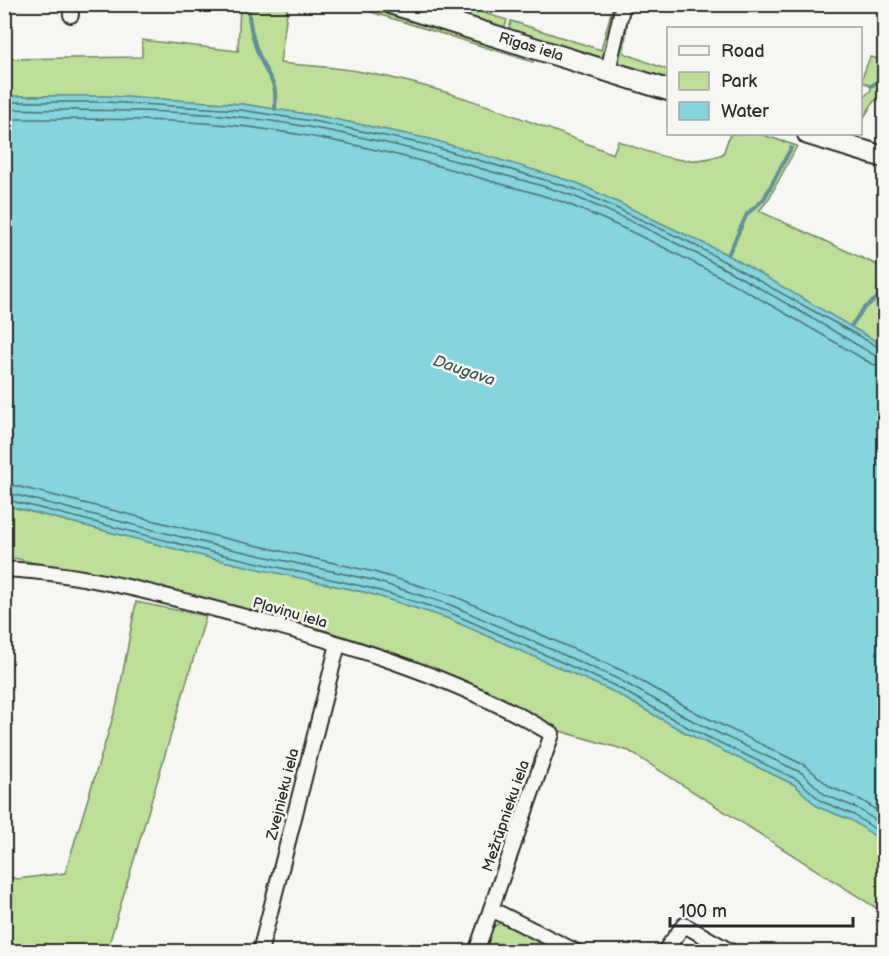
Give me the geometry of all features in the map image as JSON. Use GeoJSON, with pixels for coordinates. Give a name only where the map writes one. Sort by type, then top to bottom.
{"type":"FeatureCollection","features":[{"type":"Feature","properties":{"kind":"main road","name":"Rīgas iela"},"geometry":{"type":"LineString","coordinates":[[393,4],[667,89]]}},
{"type":"Feature","properties":{"kind":"main road"},"geometry":{"type":"LineString","coordinates":[[811,135],[885,158]]}},
{"type":"Feature","properties":{"kind":"street"},"geometry":{"type":"LineString","coordinates":[[608,71],[623,4]]}},
{"type":"Feature","properties":{"kind":"street","name":"Pļaviņu iela"},"geometry":{"type":"LineString","coordinates":[[4,569],[40,570],[164,595],[300,631],[510,709],[552,734]]}},
{"type":"Feature","properties":{"kind":"street","name":"Zvejnieku iela"},"geometry":{"type":"LineString","coordinates":[[260,951],[338,644]]}},
{"type":"Feature","properties":{"kind":"street","name":"Mežrūpnieku iela"},"geometry":{"type":"LineString","coordinates":[[476,951],[552,734]]}},
{"type":"Feature","properties":{"kind":"street"},"geometry":{"type":"LineString","coordinates":[[491,909],[577,951]]}},
{"type":"Feature","properties":{"kind":"street"},"geometry":{"type":"LineString","coordinates":[[664,951],[684,925],[732,951]]}},
{"type":"Feature","properties":{"kind":"green space"},"geometry":{"type":"Polygon","coordinates":[[[240,5],[288,5],[280,63],[352,70],[427,87],[490,107],[613,154],[618,141],[670,158],[696,160],[709,158],[723,154],[730,135],[763,135],[797,146],[768,200],[759,211],[884,268],[884,346],[728,255],[577,183],[430,139],[319,116],[242,104],[107,96],[5,96],[4,59],[142,57],[142,40],[238,51],[240,5]]]}},
{"type":"Feature","properties":{"kind":"green space"},"geometry":{"type":"Polygon","coordinates":[[[348,5],[359,5],[534,59],[533,62],[348,5]]]}},
{"type":"Feature","properties":{"kind":"green space"},"geometry":{"type":"Polygon","coordinates":[[[442,5],[457,5],[507,20],[505,27],[441,8],[442,5]]]}},
{"type":"Feature","properties":{"kind":"green space"},"geometry":{"type":"Polygon","coordinates":[[[613,5],[617,5],[605,59],[509,29],[511,21],[601,50],[613,5]]]}},
{"type":"Feature","properties":{"kind":"green space"},"geometry":{"type":"Polygon","coordinates":[[[629,5],[624,53],[667,70],[667,79],[617,63],[629,5]]]}},
{"type":"Feature","properties":{"kind":"green space"},"geometry":{"type":"Polygon","coordinates":[[[870,57],[884,60],[884,98],[874,101],[862,120],[862,95],[865,96],[871,90],[871,86],[862,82],[870,57]]]}},
{"type":"Feature","properties":{"kind":"green space"},"geometry":{"type":"Polygon","coordinates":[[[4,505],[214,559],[368,593],[447,618],[612,691],[686,733],[795,785],[818,807],[851,820],[884,842],[884,913],[629,751],[553,729],[513,707],[308,627],[5,556],[4,505]]]}},
{"type":"Feature","properties":{"kind":"green space"},"geometry":{"type":"Polygon","coordinates":[[[136,602],[206,616],[107,951],[5,951],[5,875],[17,879],[65,873],[117,704],[136,602]]]}},
{"type":"Feature","properties":{"kind":"green space"},"geometry":{"type":"Polygon","coordinates":[[[500,923],[511,926],[560,951],[483,952],[493,927],[500,923]]]}},
{"type":"Feature","properties":{"kind":"water","name":"Daugava"},"geometry":{"type":"Polygon","coordinates":[[[5,96],[107,96],[242,104],[319,116],[430,139],[577,183],[728,255],[884,346],[884,842],[851,820],[818,807],[795,785],[686,733],[612,691],[447,618],[368,593],[214,559],[5,505],[5,96]]]}},
{"type":"Feature","properties":{"kind":"waterway"},"geometry":{"type":"LineString","coordinates":[[248,4],[250,26],[256,47],[274,87],[275,109]]}},
{"type":"Feature","properties":{"kind":"waterway"},"geometry":{"type":"LineString","coordinates":[[871,86],[884,78]]}},
{"type":"Feature","properties":{"kind":"waterway"},"geometry":{"type":"LineString","coordinates":[[728,255],[747,214],[764,199],[791,148]]}},
{"type":"Feature","properties":{"kind":"waterway"},"geometry":{"type":"LineString","coordinates":[[851,326],[864,308],[884,293]]}}]}
